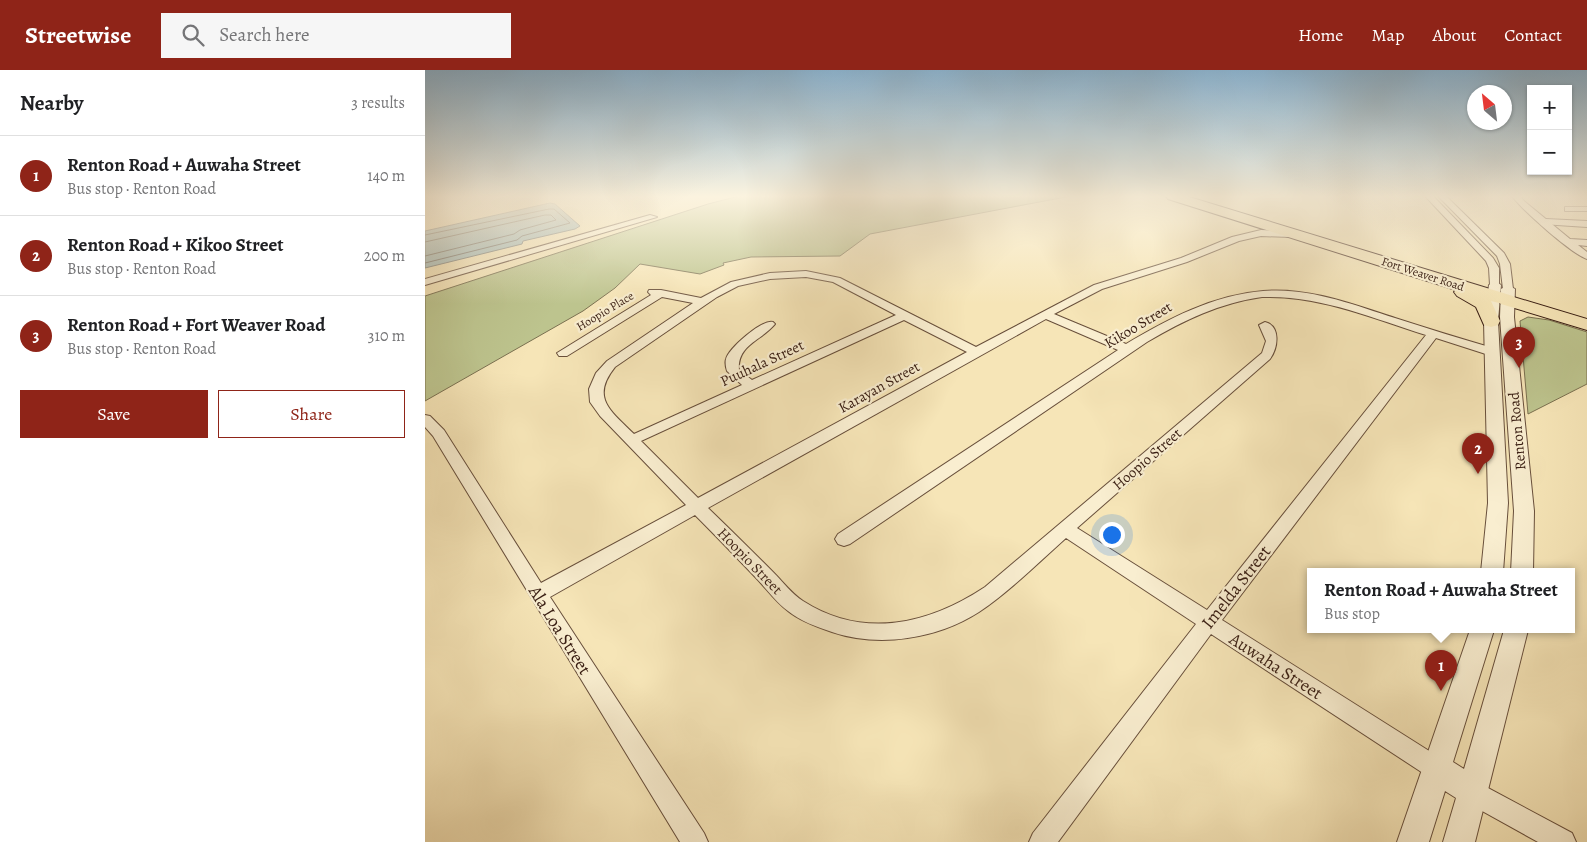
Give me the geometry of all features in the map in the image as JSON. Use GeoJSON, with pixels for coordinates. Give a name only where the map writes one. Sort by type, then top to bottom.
{"type":"FeatureCollection","features":[{"type":"Feature","properties":{"kind":"highway","name":"Fort Weaver Road"},"geometry":{"type":"LineString","coordinates":[[1289,232],[1422,273],[1500,300]]}},
{"type":"Feature","properties":{"kind":"highway","name":"Fort Weaver Road"},"geometry":{"type":"LineString","coordinates":[[1305,232],[1500,300]]}},
{"type":"Feature","properties":{"kind":"highway"},"geometry":{"type":"LineString","coordinates":[[1422,273],[1479,300],[1486,308],[1500,300]]}},
{"type":"Feature","properties":{"kind":"main road","name":"Fort Weaver Road"},"geometry":{"type":"LineString","coordinates":[[1500,300],[1587,313]]}},
{"type":"Feature","properties":{"kind":"main road"},"geometry":{"type":"LineString","coordinates":[[1500,300],[1522,312],[1558,316],[1587,325]]}},
{"type":"Feature","properties":{"kind":"street"},"geometry":{"type":"LineString","coordinates":[[425,282],[600,232]]}},
{"type":"Feature","properties":{"kind":"street","name":"Karayan Street"},"geometry":{"type":"LineString","coordinates":[[538,594],[1045,314],[1106,283],[1192,257],[1248,234],[1264,232]]}},
{"type":"Feature","properties":{"kind":"street","name":"Karayan Street"},"geometry":{"type":"LineString","coordinates":[[1279,232],[1302,236]]}},
{"type":"Feature","properties":{"kind":"street","name":"Renton Road"},"geometry":{"type":"LineString","coordinates":[[1463,232],[1490,260],[1494,268],[1500,300],[1515,408],[1524,511],[1522,568]]}},
{"type":"Feature","properties":{"kind":"street","name":"Renton Road"},"geometry":{"type":"LineString","coordinates":[[1478,232],[1501,255],[1505,264],[1492,352],[1498,503],[1492,568]]}},
{"type":"Feature","properties":{"kind":"street"},"geometry":{"type":"LineString","coordinates":[[1557,232],[1587,256]]}},
{"type":"Feature","properties":{"kind":"street"},"geometry":{"type":"LineString","coordinates":[[1568,242],[1587,243]]}},
{"type":"Feature","properties":{"kind":"street","name":"Hoopio Street"},"geometry":{"type":"LineString","coordinates":[[976,352],[836,280],[806,274],[779,275],[752,279],[727,288],[702,302],[618,358],[601,376],[596,389],[597,402],[605,413],[795,606],[813,618],[834,626],[867,632],[901,631],[919,628],[951,618],[992,592],[1266,356],[1272,343],[1271,335],[1265,326]]}},
{"type":"Feature","properties":{"kind":"street","name":"Hoopio Place"},"geometry":{"type":"LineString","coordinates":[[563,353],[656,292],[702,302]]}},
{"type":"Feature","properties":{"kind":"street","name":"Kikoo Street"},"geometry":{"type":"LineString","coordinates":[[844,539],[1127,349],[1174,320],[1193,312],[1245,297],[1270,294],[1298,294],[1328,300],[1492,352]]}},
{"type":"Feature","properties":{"kind":"street"},"geometry":{"type":"LineString","coordinates":[[1045,314],[1127,349]]}},
{"type":"Feature","properties":{"kind":"street","name":"Puuhala Street"},"geometry":{"type":"LineString","coordinates":[[632,440],[905,315]]}},
{"type":"Feature","properties":{"kind":"street"},"geometry":{"type":"LineString","coordinates":[[751,386],[733,371],[732,359],[740,347],[769,324]]}},
{"type":"Feature","properties":{"kind":"street","name":"Imelda Street"},"geometry":{"type":"LineString","coordinates":[[1042,842],[1209,622],[1433,334]]}},
{"type":"Feature","properties":{"kind":"street"},"geometry":{"type":"LineString","coordinates":[[1494,403],[1515,408]]}},
{"type":"Feature","properties":{"kind":"street","name":"Ala Loa Street"},"geometry":{"type":"LineString","coordinates":[[425,419],[439,433],[538,594],[695,842]]}},
{"type":"Feature","properties":{"kind":"street","name":"Auwaha Street"},"geometry":{"type":"LineString","coordinates":[[1065,529],[1437,769]]}},
{"type":"Feature","properties":{"kind":"street"},"geometry":{"type":"LineString","coordinates":[[1413,842],[1481,633]]}},
{"type":"Feature","properties":{"kind":"street"},"geometry":{"type":"LineString","coordinates":[[1459,842],[1515,633]]}},
{"type":"Feature","properties":{"kind":"street"},"geometry":{"type":"LineString","coordinates":[[1437,769],[1473,792],[1563,842]]}},
{"type":"Feature","properties":{"kind":"green space"},"geometry":{"type":"Polygon","coordinates":[[[622,232],[880,232],[870,234],[840,256],[751,257],[723,263],[724,265],[700,274],[640,264],[615,288],[583,311],[425,401],[425,296],[622,232]]]}},
{"type":"Feature","properties":{"kind":"green space"},"geometry":{"type":"Polygon","coordinates":[[[1528,317],[1549,320],[1587,332],[1587,384],[1528,414],[1520,321],[1528,317]]]}},
{"type":"Feature","properties":{"kind":"water"},"geometry":{"type":"Polygon","coordinates":[[[425,232],[562,232],[523,241],[522,244],[425,268],[425,232]]]}},
{"type":"Feature","properties":{"kind":"place","name":"Renton Road + Fort Weaver Road"},"geometry":{"type":"Point","coordinates":[1519,368]}},
{"type":"Feature","properties":{"kind":"place","name":"Renton Road + Kikoo Street"},"geometry":{"type":"Point","coordinates":[1478,474]}},
{"type":"Feature","properties":{"kind":"place","name":"Renton Road + Auwaha Street"},"geometry":{"type":"Point","coordinates":[1441,691]}}]}
